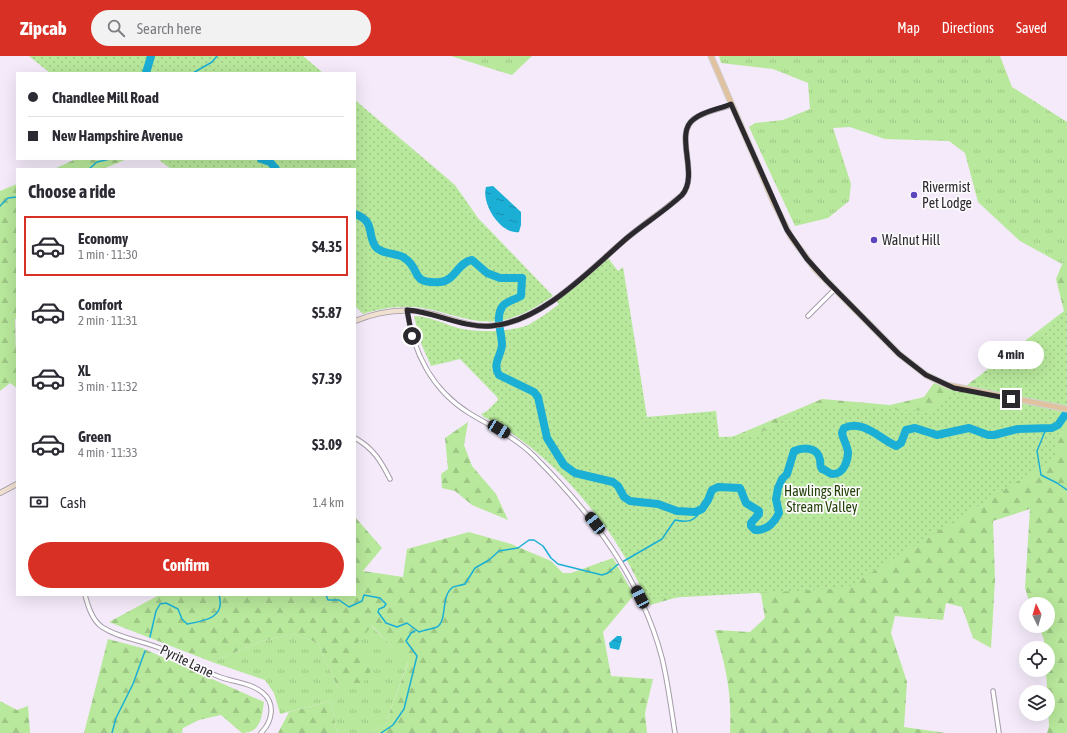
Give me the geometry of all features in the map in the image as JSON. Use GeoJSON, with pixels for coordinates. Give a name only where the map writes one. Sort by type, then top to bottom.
{"type":"FeatureCollection","features":[{"type":"Feature","properties":{"kind":"main road"},"geometry":{"type":"LineString","coordinates":[[711,56],[787,230],[807,259],[902,357],[933,380],[963,390],[1066,409]]}},
{"type":"Feature","properties":{"kind":"street"},"geometry":{"type":"LineString","coordinates":[[356,321],[380,313],[407,310],[432,314],[471,325],[493,326],[526,317],[554,299],[682,195],[687,189],[689,181],[686,136],[688,125],[697,116],[731,104]]}},
{"type":"Feature","properties":{"kind":"street"},"geometry":{"type":"LineString","coordinates":[[808,316],[835,289]]}},
{"type":"Feature","properties":{"kind":"street"},"geometry":{"type":"LineString","coordinates":[[407,310],[411,331],[418,352],[427,371],[438,386],[464,409],[509,435],[530,452],[590,517],[619,558],[640,597],[657,642],[666,680],[675,733]]}},
{"type":"Feature","properties":{"kind":"street"},"geometry":{"type":"LineString","coordinates":[[356,439],[372,450],[390,479]]}},
{"type":"Feature","properties":{"kind":"street"},"geometry":{"type":"LineString","coordinates":[[0,492],[16,484]]}},
{"type":"Feature","properties":{"kind":"street","name":"Pyrite Lane"},"geometry":{"type":"LineString","coordinates":[[85,596],[88,606],[101,626],[114,633],[160,648],[212,675],[250,686],[262,692],[268,700],[271,711],[270,722],[261,733]]}},
{"type":"Feature","properties":{"kind":"street"},"geometry":{"type":"LineString","coordinates":[[993,691],[999,733]]}},
{"type":"Feature","properties":{"kind":"green space"},"geometry":{"type":"Polygon","coordinates":[[[29,56],[303,56],[322,72],[49,72],[29,56]]]}},
{"type":"Feature","properties":{"kind":"green space"},"geometry":{"type":"Polygon","coordinates":[[[451,56],[532,56],[512,75],[451,56]]]}},
{"type":"Feature","properties":{"kind":"green space"},"geometry":{"type":"Polygon","coordinates":[[[719,56],[1000,56],[1012,87],[1067,122],[1067,257],[1065,257],[1062,264],[1020,241],[978,202],[965,153],[949,141],[885,139],[850,127],[833,128],[851,184],[849,201],[828,218],[795,226],[749,127],[755,123],[783,120],[810,109],[808,83],[773,69],[721,63],[719,56]]]}},
{"type":"Feature","properties":{"kind":"green space"},"geometry":{"type":"Polygon","coordinates":[[[356,101],[455,185],[478,218],[553,296],[536,307],[504,320],[473,320],[415,307],[378,310],[363,314],[356,307],[356,168],[170,168],[159,160],[356,160],[356,101]]]}},
{"type":"Feature","properties":{"kind":"green space"},"geometry":{"type":"Polygon","coordinates":[[[74,160],[125,160],[105,168],[56,168],[74,160]]]}},
{"type":"Feature","properties":{"kind":"green space"},"geometry":{"type":"Polygon","coordinates":[[[16,184],[16,387],[10,383],[0,391],[0,191],[16,184]]]}},
{"type":"Feature","properties":{"kind":"green space","name":"Hawlings River Stream Valley"},"geometry":{"type":"Polygon","coordinates":[[[1065,257],[1067,257],[1067,733],[1047,733],[1049,721],[1055,721],[1055,685],[1047,685],[1046,677],[1055,677],[1055,641],[1044,641],[1042,633],[1055,633],[1055,597],[1028,597],[1025,588],[1030,509],[993,521],[995,580],[991,648],[973,638],[962,607],[946,603],[943,620],[895,616],[891,633],[907,682],[904,727],[946,733],[730,733],[729,693],[715,630],[750,632],[765,618],[761,594],[740,585],[689,594],[650,605],[630,566],[607,527],[564,476],[511,429],[481,414],[632,338],[641,422],[720,442],[822,399],[890,405],[924,397],[934,383],[958,392],[1064,311],[1056,279],[1065,257]]]}},
{"type":"Feature","properties":{"kind":"green space","name":"Hawlings River Stream Valley"},"geometry":{"type":"Polygon","coordinates":[[[608,258],[618,271],[623,267],[647,417],[716,411],[719,437],[754,436],[808,406],[934,411],[954,393],[1002,401],[963,393],[1067,313],[1067,423],[1053,441],[1058,456],[847,588],[649,599],[635,572],[600,519],[579,494],[534,450],[508,431],[482,416],[498,400],[497,397],[460,359],[431,366],[420,341],[414,316],[430,318],[463,329],[482,331],[512,329],[528,325],[548,313],[559,304],[556,301],[608,258]]]}},
{"type":"Feature","properties":{"kind":"green space"},"geometry":{"type":"Polygon","coordinates":[[[468,422],[464,445],[472,466],[496,494],[508,520],[472,505],[455,491],[442,488],[441,474],[448,469],[445,438],[468,422]]]}},
{"type":"Feature","properties":{"kind":"green space"},"geometry":{"type":"Polygon","coordinates":[[[356,518],[382,548],[363,571],[403,577],[407,549],[469,532],[511,544],[551,561],[563,573],[571,573],[613,558],[634,595],[603,632],[611,676],[653,679],[645,713],[647,733],[369,733],[385,725],[408,663],[372,626],[353,648],[374,666],[362,685],[338,688],[318,643],[293,634],[262,641],[212,662],[109,622],[157,596],[356,596],[356,518]]]}},
{"type":"Feature","properties":{"kind":"green space"},"geometry":{"type":"Polygon","coordinates":[[[371,626],[408,662],[385,725],[369,733],[337,733],[331,701],[280,714],[274,693],[265,680],[212,662],[262,641],[293,634],[318,643],[338,688],[353,648],[371,626]]]}},
{"type":"Feature","properties":{"kind":"green space"},"geometry":{"type":"Polygon","coordinates":[[[108,639],[142,648],[264,702],[261,718],[257,727],[248,732],[242,733],[221,715],[199,720],[183,728],[182,733],[84,733],[108,639]]]}},
{"type":"Feature","properties":{"kind":"green space"},"geometry":{"type":"Polygon","coordinates":[[[0,701],[17,710],[28,706],[30,733],[0,733],[0,701]]]}},
{"type":"Feature","properties":{"kind":"green space"},"geometry":{"type":"Polygon","coordinates":[[[331,701],[337,733],[278,733],[289,712],[331,701]]]}},
{"type":"Feature","properties":{"kind":"water"},"geometry":{"type":"Polygon","coordinates":[[[493,186],[521,212],[521,225],[519,232],[512,232],[499,224],[489,210],[485,194],[486,187],[493,186]]]}},
{"type":"Feature","properties":{"kind":"water"},"geometry":{"type":"Polygon","coordinates":[[[617,636],[621,636],[622,639],[619,650],[610,648],[609,643],[617,636]]]}},
{"type":"Feature","properties":{"kind":"waterway"},"geometry":{"type":"LineString","coordinates":[[146,72],[151,56]]}},
{"type":"Feature","properties":{"kind":"waterway"},"geometry":{"type":"LineString","coordinates":[[195,72],[212,62],[217,56]]}},
{"type":"Feature","properties":{"kind":"waterway"},"geometry":{"type":"LineString","coordinates":[[90,168],[97,162],[106,160]]}},
{"type":"Feature","properties":{"kind":"waterway"},"geometry":{"type":"LineString","coordinates":[[264,160],[270,162],[275,168]]}},
{"type":"Feature","properties":{"kind":"waterway"},"geometry":{"type":"LineString","coordinates":[[0,206],[8,198],[16,197]]}},
{"type":"Feature","properties":{"kind":"waterway"},"geometry":{"type":"LineString","coordinates":[[356,214],[365,220],[368,224],[377,249],[403,257],[413,266],[417,275],[424,281],[445,281],[463,264],[472,260],[487,273],[500,278],[522,278],[521,296],[506,303],[500,311],[499,321],[502,345],[496,367],[497,371],[499,375],[534,392],[538,397],[547,438],[564,465],[575,473],[613,482],[618,486],[624,497],[630,501],[658,504],[677,511],[695,512],[702,509],[712,490],[718,487],[740,488],[746,503],[759,511],[759,514],[751,523],[751,526],[755,530],[759,530],[770,526],[779,513],[776,499],[778,488],[782,479],[787,474],[794,451],[802,449],[814,450],[819,456],[822,469],[830,473],[837,473],[843,469],[848,452],[842,433],[844,428],[851,426],[865,428],[896,446],[901,443],[906,430],[915,428],[937,435],[969,428],[988,435],[994,435],[1018,429],[1052,428],[1058,425],[1067,412]]}},
{"type":"Feature","properties":{"kind":"waterway"},"geometry":{"type":"LineString","coordinates":[[1046,429],[1037,451],[1041,475],[1067,490]]}},
{"type":"Feature","properties":{"kind":"waterway"},"geometry":{"type":"LineString","coordinates":[[326,596],[328,600],[339,600],[349,607],[362,601],[364,595],[380,598],[386,604],[384,607],[379,609],[378,612],[386,623],[397,627],[407,623],[419,632],[437,627],[440,624],[449,591],[453,587],[465,584],[475,568],[489,560],[499,551],[518,548],[529,540],[534,540],[543,546],[551,558],[558,564],[602,575],[608,573],[617,565],[662,539],[675,520],[688,521],[694,519],[702,509]]}},
{"type":"Feature","properties":{"kind":"waterway"},"geometry":{"type":"LineString","coordinates":[[150,637],[156,611],[160,604],[166,603],[178,609],[182,619],[187,624],[206,620],[212,617],[219,609],[219,596]]}},
{"type":"Feature","properties":{"kind":"waterway"},"geometry":{"type":"LineString","coordinates":[[381,733],[393,725],[404,709],[417,656],[406,641],[411,633],[415,631]]}},
{"type":"Feature","properties":{"kind":"waterway"},"geometry":{"type":"LineString","coordinates":[[112,733],[116,718],[133,684],[145,651]]}},
{"type":"Feature","properties":{"kind":"place","name":"Rivermist Pet Lodge"},"geometry":{"type":"Point","coordinates":[914,195]}},
{"type":"Feature","properties":{"kind":"place","name":"Walnut Hill"},"geometry":{"type":"Point","coordinates":[874,240]}},
{"type":"Feature","properties":{"kind":"route"},"geometry":{"type":"LineString","coordinates":[[412,336],[407,310],[432,314],[471,325],[493,326],[526,317],[554,299],[682,195],[687,189],[689,181],[686,144],[688,125],[697,116],[731,104],[787,230],[815,269],[899,354],[912,366],[933,380],[954,388],[1011,399]]}}]}
